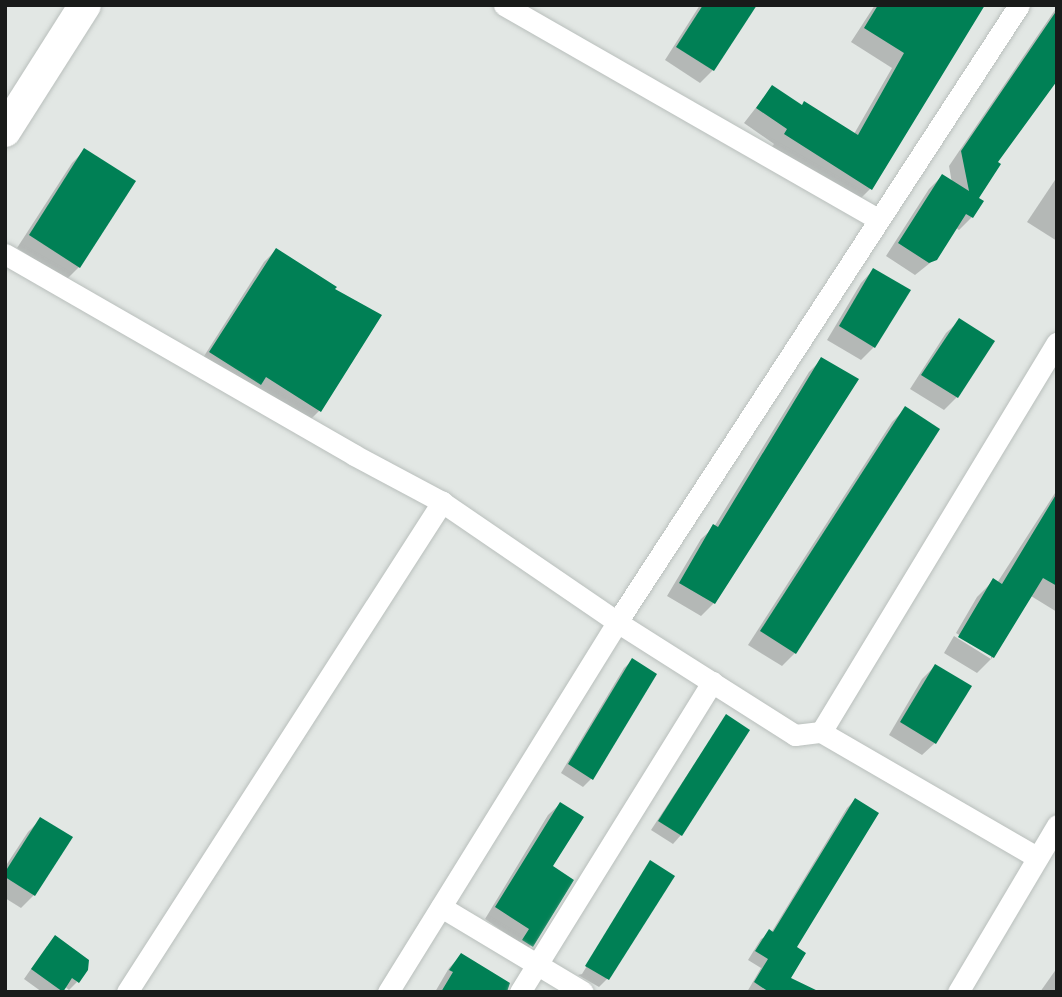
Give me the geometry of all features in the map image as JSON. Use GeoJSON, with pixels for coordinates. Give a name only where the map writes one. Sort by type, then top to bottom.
{"type":"FeatureCollection","features":[{"type":"Feature","properties":{"kind":"main road"},"geometry":{"type":"LineString","coordinates":[[5,131],[85,5]]}},
{"type":"Feature","properties":{"kind":"street"},"geometry":{"type":"LineString","coordinates":[[504,5],[878,219]]}},
{"type":"Feature","properties":{"kind":"street"},"geometry":{"type":"LineString","coordinates":[[388,992],[617,622],[1019,5]]}},
{"type":"Feature","properties":{"kind":"street"},"geometry":{"type":"LineString","coordinates":[[5,254],[354,455],[442,502],[617,622],[795,734],[821,732],[1037,857]]}},
{"type":"Feature","properties":{"kind":"street"},"geometry":{"type":"LineString","coordinates":[[821,732],[1057,344]]}},
{"type":"Feature","properties":{"kind":"street"},"geometry":{"type":"LineString","coordinates":[[127,992],[442,502]]}},
{"type":"Feature","properties":{"kind":"street"},"geometry":{"type":"LineString","coordinates":[[520,992],[712,682]]}},
{"type":"Feature","properties":{"kind":"street"},"geometry":{"type":"LineString","coordinates":[[958,992],[1057,825]]}},
{"type":"Feature","properties":{"kind":"street"},"geometry":{"type":"LineString","coordinates":[[441,907],[583,992]]}},
{"type":"Feature","properties":{"kind":"building"},"geometry":{"type":"Polygon","coordinates":[[[703,5],[757,5],[714,71],[676,47],[703,5]]]}},
{"type":"Feature","properties":{"kind":"building"},"geometry":{"type":"Polygon","coordinates":[[[878,5],[985,5],[872,190],[784,134],[787,129],[756,108],[772,85],[802,105],[804,101],[858,135],[904,53],[864,28],[878,5]]]}},
{"type":"Feature","properties":{"kind":"building"},"geometry":{"type":"Polygon","coordinates":[[[1057,10],[1057,81],[998,162],[1001,164],[979,198],[984,201],[973,218],[966,214],[937,260],[929,263],[898,243],[942,174],[969,191],[961,151],[1057,10]]]}},
{"type":"Feature","properties":{"kind":"building"},"geometry":{"type":"Polygon","coordinates":[[[84,148],[136,181],[80,268],[29,235],[84,148]]]}},
{"type":"Feature","properties":{"kind":"building"},"geometry":{"type":"Polygon","coordinates":[[[276,248],[337,287],[335,289],[382,315],[321,412],[266,377],[261,385],[209,352],[276,248]]]}},
{"type":"Feature","properties":{"kind":"building"},"geometry":{"type":"Polygon","coordinates":[[[873,268],[911,290],[875,348],[839,326],[873,268]]]}},
{"type":"Feature","properties":{"kind":"building"},"geometry":{"type":"Polygon","coordinates":[[[959,318],[995,341],[958,398],[921,375],[959,318]]]}},
{"type":"Feature","properties":{"kind":"building"},"geometry":{"type":"Polygon","coordinates":[[[821,357],[859,379],[715,604],[679,583],[713,524],[718,527],[821,357]]]}},
{"type":"Feature","properties":{"kind":"building"},"geometry":{"type":"Polygon","coordinates":[[[905,406],[940,429],[796,654],[760,631],[905,406]]]}},
{"type":"Feature","properties":{"kind":"building"},"geometry":{"type":"Polygon","coordinates":[[[1057,493],[1057,586],[1043,578],[994,658],[958,637],[993,578],[1002,584],[1057,493]]]}},
{"type":"Feature","properties":{"kind":"building"},"geometry":{"type":"Polygon","coordinates":[[[632,658],[657,674],[593,780],[568,764],[632,658]]]}},
{"type":"Feature","properties":{"kind":"building"},"geometry":{"type":"Polygon","coordinates":[[[935,664],[972,686],[936,744],[900,722],[935,664]]]}},
{"type":"Feature","properties":{"kind":"building"},"geometry":{"type":"Polygon","coordinates":[[[726,714],[750,730],[682,836],[658,821],[726,714]]]}},
{"type":"Feature","properties":{"kind":"building"},"geometry":{"type":"Polygon","coordinates":[[[855,798],[879,813],[797,947],[806,953],[791,978],[820,992],[769,992],[754,982],[768,959],[755,951],[769,929],[773,932],[855,798]]]}},
{"type":"Feature","properties":{"kind":"building"},"geometry":{"type":"Polygon","coordinates":[[[560,802],[584,817],[553,866],[574,880],[533,947],[522,940],[529,929],[495,907],[560,802]]]}},
{"type":"Feature","properties":{"kind":"building"},"geometry":{"type":"Polygon","coordinates":[[[40,817],[73,837],[35,896],[5,877],[5,872],[40,817]]]}},
{"type":"Feature","properties":{"kind":"building"},"geometry":{"type":"Polygon","coordinates":[[[650,860],[675,876],[609,980],[585,966],[650,860]]]}},
{"type":"Feature","properties":{"kind":"building"},"geometry":{"type":"Polygon","coordinates":[[[55,935],[89,960],[88,970],[79,983],[72,978],[63,992],[31,969],[55,935]]]}},
{"type":"Feature","properties":{"kind":"building"},"geometry":{"type":"Polygon","coordinates":[[[461,953],[510,983],[507,992],[441,992],[453,972],[449,970],[461,953]]]}}]}
